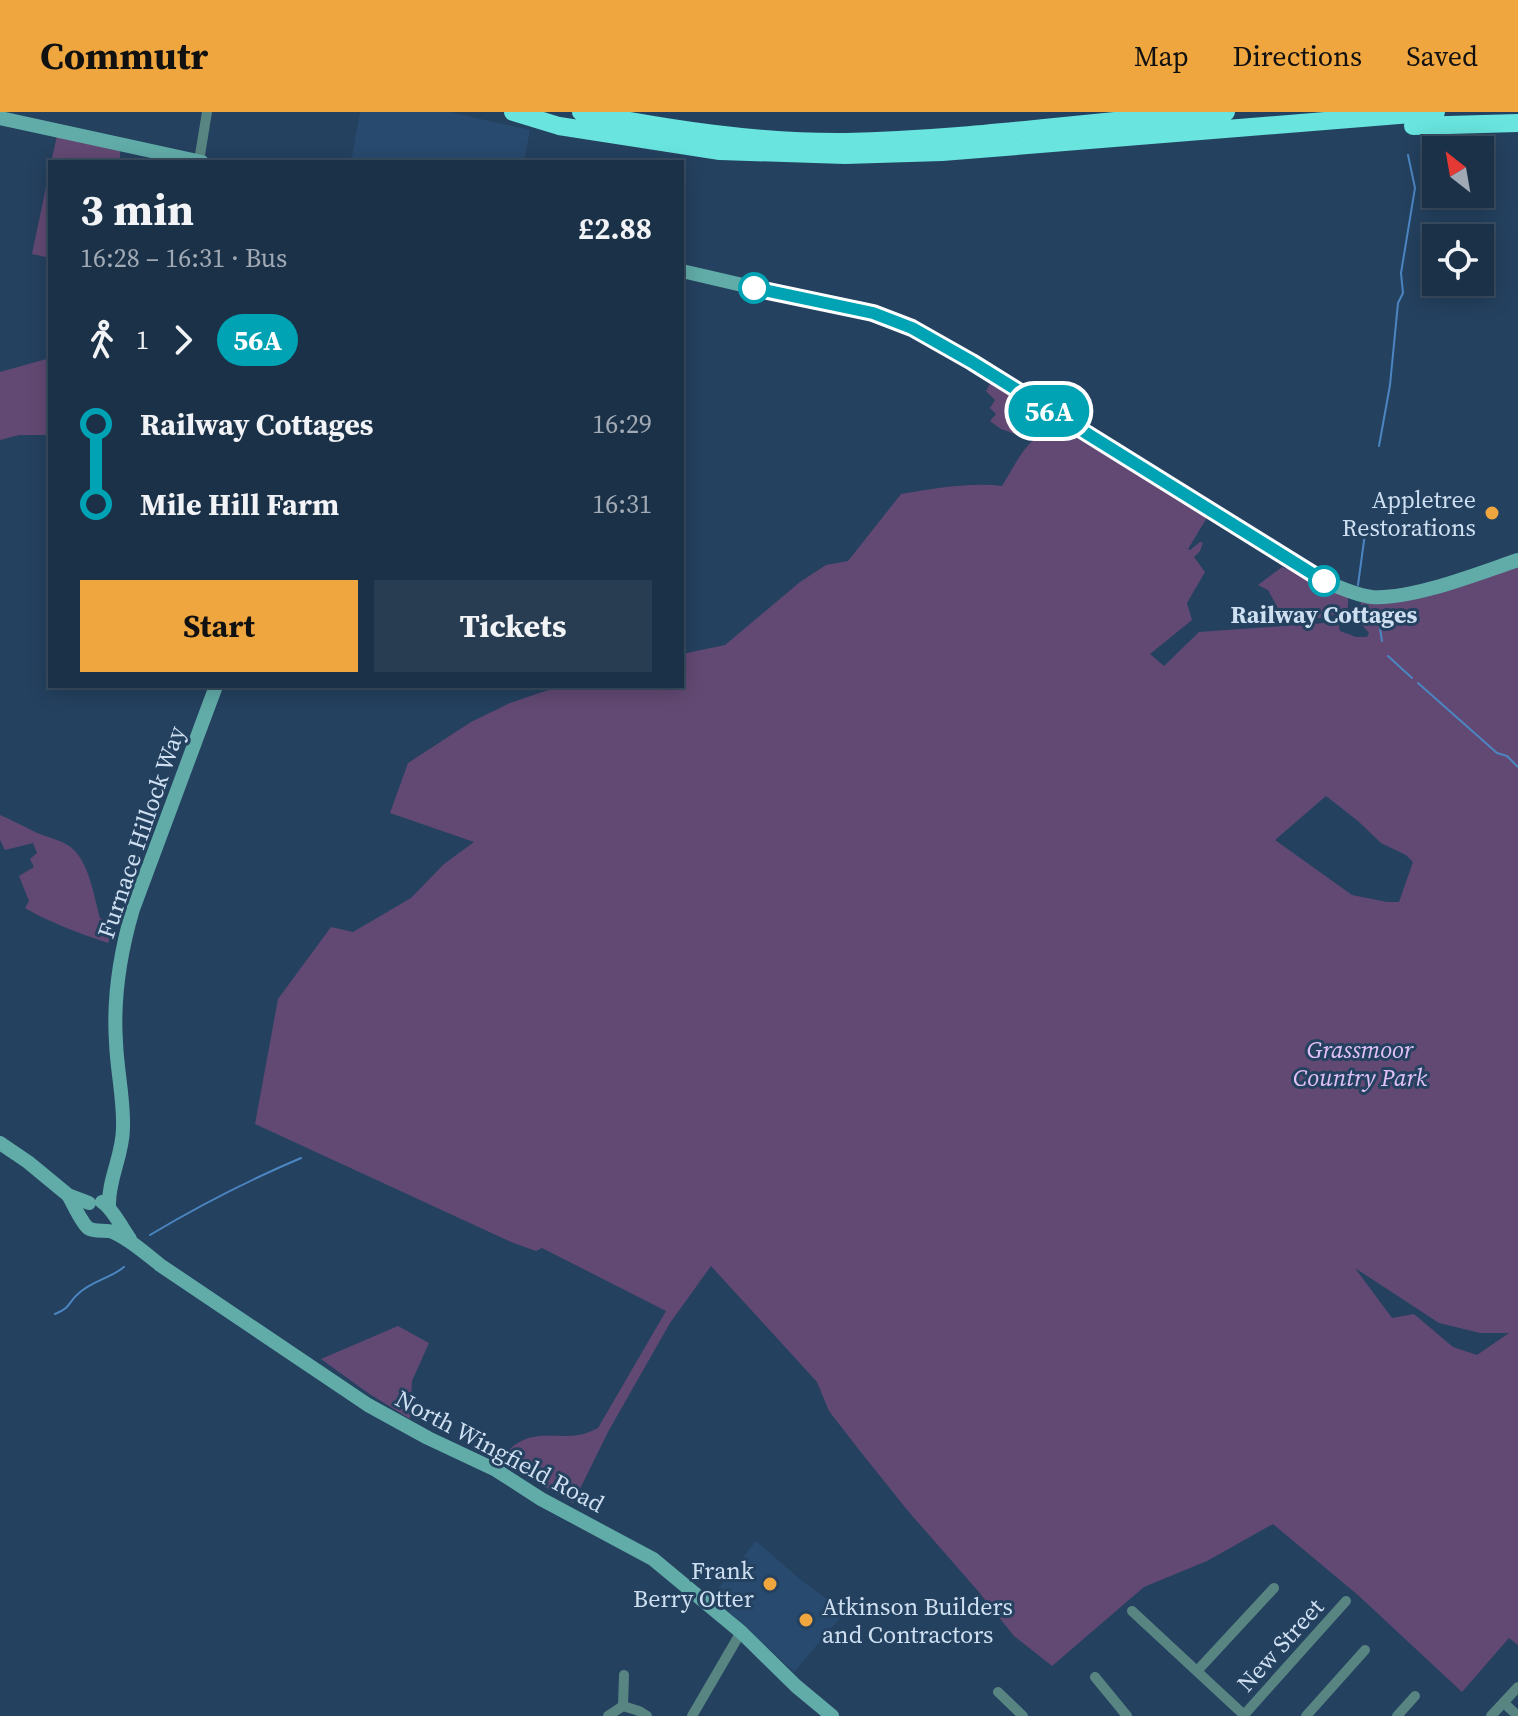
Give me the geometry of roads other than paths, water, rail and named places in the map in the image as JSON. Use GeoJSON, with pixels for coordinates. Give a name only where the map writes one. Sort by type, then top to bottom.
{"type":"FeatureCollection","features":[{"type":"Feature","properties":{"kind":"highway"},"geometry":{"type":"LineString","coordinates":[[513,112],[559,126],[720,151],[845,155],[942,152],[1436,112]]}},
{"type":"Feature","properties":{"kind":"highway"},"geometry":{"type":"LineString","coordinates":[[581,112],[691,132],[843,142],[928,139],[1226,112]]}},
{"type":"Feature","properties":{"kind":"highway"},"geometry":{"type":"LineString","coordinates":[[1255,127],[1287,132],[1518,123]]}},
{"type":"Feature","properties":{"kind":"main road"},"geometry":{"type":"LineString","coordinates":[[0,118],[191,160]]}},
{"type":"Feature","properties":{"kind":"main road"},"geometry":{"type":"LineString","coordinates":[[684,271],[862,309],[912,328],[962,355],[1324,581],[1355,593],[1371,597],[1410,593],[1518,560]]}},
{"type":"Feature","properties":{"kind":"main road","name":"Furnace Hillock Way"},"geometry":{"type":"LineString","coordinates":[[101,1206],[110,1185],[124,1129],[115,1043],[116,990],[124,942],[133,909],[215,688]]}},
{"type":"Feature","properties":{"kind":"main road"},"geometry":{"type":"LineString","coordinates":[[0,1143],[68,1195],[91,1229],[104,1229],[110,1223],[101,1206],[68,1195]]}},
{"type":"Feature","properties":{"kind":"main road"},"geometry":{"type":"LineString","coordinates":[[83,1219],[83,1210],[101,1206]]}},
{"type":"Feature","properties":{"kind":"main road","name":"North Wingfield Road"},"geometry":{"type":"LineString","coordinates":[[101,1206],[132,1242],[160,1265],[368,1405],[496,1470],[541,1499],[653,1559],[741,1632],[832,1716]]}},
{"type":"Feature","properties":{"kind":"main road","name":"North Wingfield Road"},"geometry":{"type":"LineString","coordinates":[[104,1229],[132,1242]]}},
{"type":"Feature","properties":{"kind":"street"},"geometry":{"type":"LineString","coordinates":[[200,160],[207,112]]}},
{"type":"Feature","properties":{"kind":"street"},"geometry":{"type":"LineString","coordinates":[[1197,1671],[1274,1588]]}},
{"type":"Feature","properties":{"kind":"street","name":"New Street"},"geometry":{"type":"LineString","coordinates":[[1244,1716],[1346,1601]]}},
{"type":"Feature","properties":{"kind":"street"},"geometry":{"type":"LineString","coordinates":[[1132,1611],[1244,1716]]}},
{"type":"Feature","properties":{"kind":"street"},"geometry":{"type":"LineString","coordinates":[[692,1716],[741,1632]]}},
{"type":"Feature","properties":{"kind":"street"},"geometry":{"type":"LineString","coordinates":[[1306,1716],[1365,1650]]}},
{"type":"Feature","properties":{"kind":"street"},"geometry":{"type":"LineString","coordinates":[[623,1706],[624,1675]]}},
{"type":"Feature","properties":{"kind":"street"},"geometry":{"type":"LineString","coordinates":[[1095,1677],[1127,1716]]}},
{"type":"Feature","properties":{"kind":"street"},"geometry":{"type":"LineString","coordinates":[[1491,1716],[1518,1687]]}},
{"type":"Feature","properties":{"kind":"street"},"geometry":{"type":"LineString","coordinates":[[998,1692],[1023,1716]]}},
{"type":"Feature","properties":{"kind":"street"},"geometry":{"type":"LineString","coordinates":[[1397,1716],[1415,1696]]}},
{"type":"Feature","properties":{"kind":"street"},"geometry":{"type":"LineString","coordinates":[[1504,1703],[1518,1716]]}},
{"type":"Feature","properties":{"kind":"street"},"geometry":{"type":"LineString","coordinates":[[608,1716],[623,1706]]}},
{"type":"Feature","properties":{"kind":"street"},"geometry":{"type":"LineString","coordinates":[[623,1706],[647,1716]]}},
{"type":"Feature","properties":{"kind":"waterway"},"geometry":{"type":"LineString","coordinates":[[1379,446],[1390,385],[1398,303],[1403,293],[1401,273],[1415,188],[1408,155]]}},
{"type":"Feature","properties":{"kind":"waterway"},"geometry":{"type":"LineString","coordinates":[[1358,585],[1366,526]]}},
{"type":"Feature","properties":{"kind":"waterway"},"geometry":{"type":"LineString","coordinates":[[1360,611],[1378,615],[1382,641]]}},
{"type":"Feature","properties":{"kind":"waterway"},"geometry":{"type":"LineString","coordinates":[[1388,656],[1412,678]]}},
{"type":"Feature","properties":{"kind":"waterway"},"geometry":{"type":"LineString","coordinates":[[1418,683],[1497,753],[1507,756],[1518,767]]}},
{"type":"Feature","properties":{"kind":"waterway"},"geometry":{"type":"LineString","coordinates":[[150,1235],[224,1194],[301,1158]]}},
{"type":"Feature","properties":{"kind":"waterway"},"geometry":{"type":"LineString","coordinates":[[55,1314],[67,1307],[84,1289],[124,1267]]}},
{"type":"Feature","properties":{"kind":"place","name":"Appletree Restorations"},"geometry":{"type":"Point","coordinates":[1492,513]}},
{"type":"Feature","properties":{"kind":"place","name":"Railway Cottages"},"geometry":{"type":"Point","coordinates":[1324,581]}},
{"type":"Feature","properties":{"kind":"place","name":"Frank Berry Otter"},"geometry":{"type":"Point","coordinates":[770,1584]}},
{"type":"Feature","properties":{"kind":"place","name":"Atkinson Builders and Contractors"},"geometry":{"type":"Point","coordinates":[806,1620]}},
{"type":"Feature","properties":{"kind":"park label","name":"Grassmoor Country Park"},"geometry":{"type":"Point","coordinates":[1360,1063]}}]}
